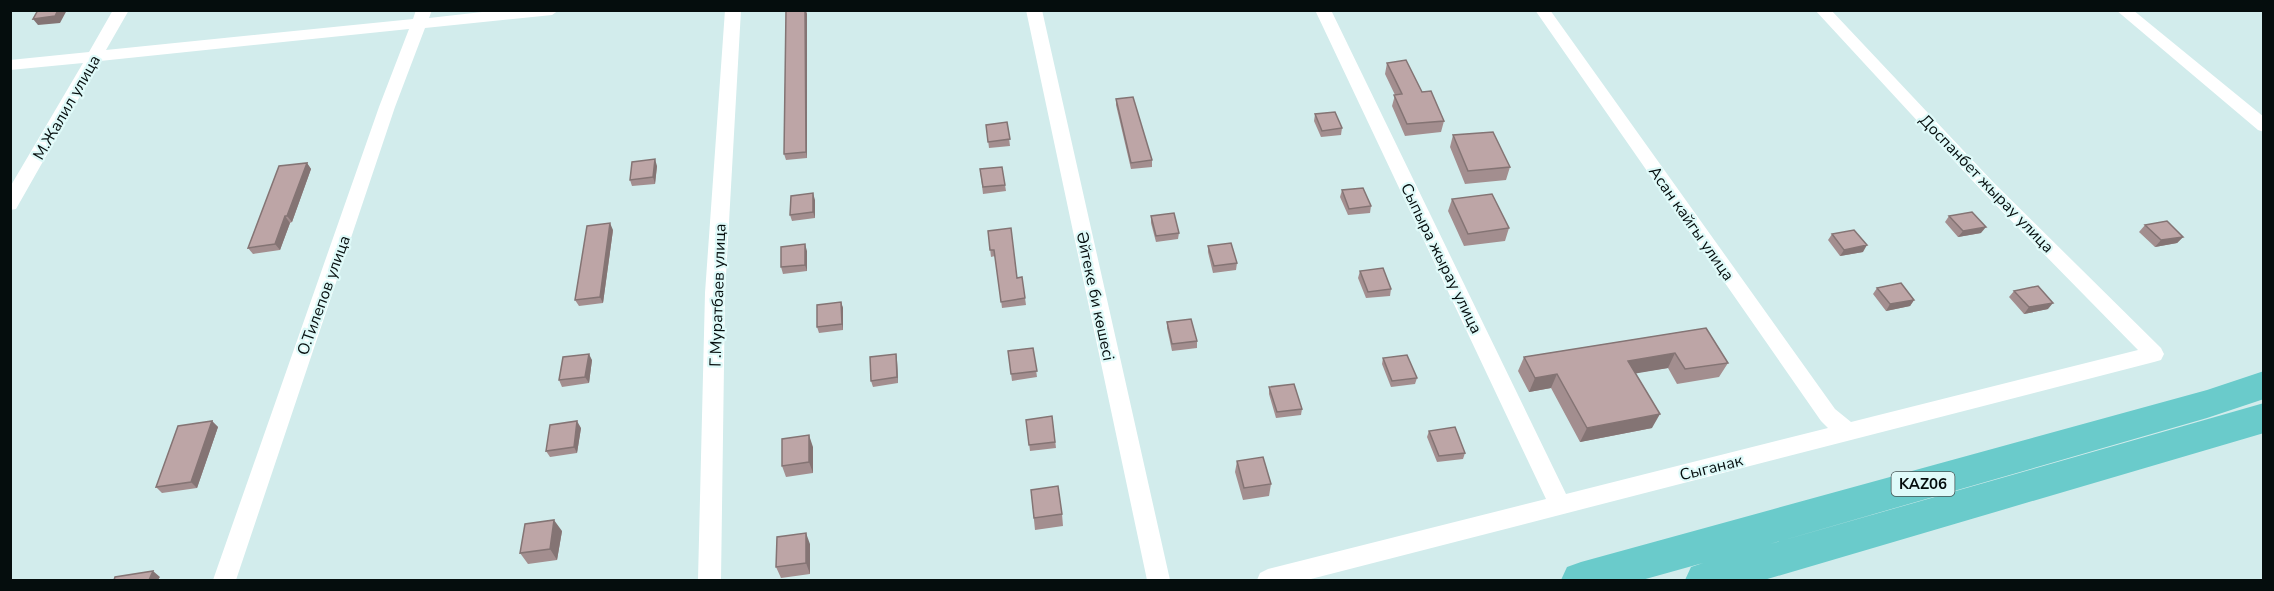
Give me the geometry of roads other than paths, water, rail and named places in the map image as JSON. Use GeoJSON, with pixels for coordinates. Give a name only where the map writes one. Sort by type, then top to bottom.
{"type":"FeatureCollection","features":[{"type":"Feature","properties":{"kind":"highway","name":"KАZ06"},"geometry":{"type":"LineString","coordinates":[[1581,580],[2207,404],[2264,385]]}},
{"type":"Feature","properties":{"kind":"highway","name":"KАZ06"},"geometry":{"type":"LineString","coordinates":[[1706,580],[2264,418]]}},
{"type":"Feature","properties":{"kind":"street","name":"М.Жалил улица"},"geometry":{"type":"LineString","coordinates":[[10,204],[122,10]]}},
{"type":"Feature","properties":{"kind":"street"},"geometry":{"type":"LineString","coordinates":[[10,65],[421,18],[552,10]]}},
{"type":"Feature","properties":{"kind":"street","name":"Г.Муратбаев улица"},"geometry":{"type":"LineString","coordinates":[[709,580],[715,293],[733,10]]}},
{"type":"Feature","properties":{"kind":"street","name":"Әйтеке би көшесі"},"geometry":{"type":"LineString","coordinates":[[1034,10],[1159,580]]}},
{"type":"Feature","properties":{"kind":"street","name":"Сыпыра жырау улица"},"geometry":{"type":"LineString","coordinates":[[1323,10],[1554,490],[1559,506]]}},
{"type":"Feature","properties":{"kind":"street","name":"Асан кайгы улица"},"geometry":{"type":"LineString","coordinates":[[1542,10],[1828,415],[1847,432]]}},
{"type":"Feature","properties":{"kind":"street","name":"Доспанбет жырау улица"},"geometry":{"type":"LineString","coordinates":[[1822,10],[1988,187],[2154,354]]}},
{"type":"Feature","properties":{"kind":"street"},"geometry":{"type":"LineString","coordinates":[[2123,10],[2264,126]]}},
{"type":"Feature","properties":{"kind":"street","name":"О.Тилепов улица"},"geometry":{"type":"LineString","coordinates":[[225,580],[387,107],[421,18]]}},
{"type":"Feature","properties":{"kind":"street","name":"Сыганак"},"geometry":{"type":"LineString","coordinates":[[1268,580],[2154,354]]}}]}
